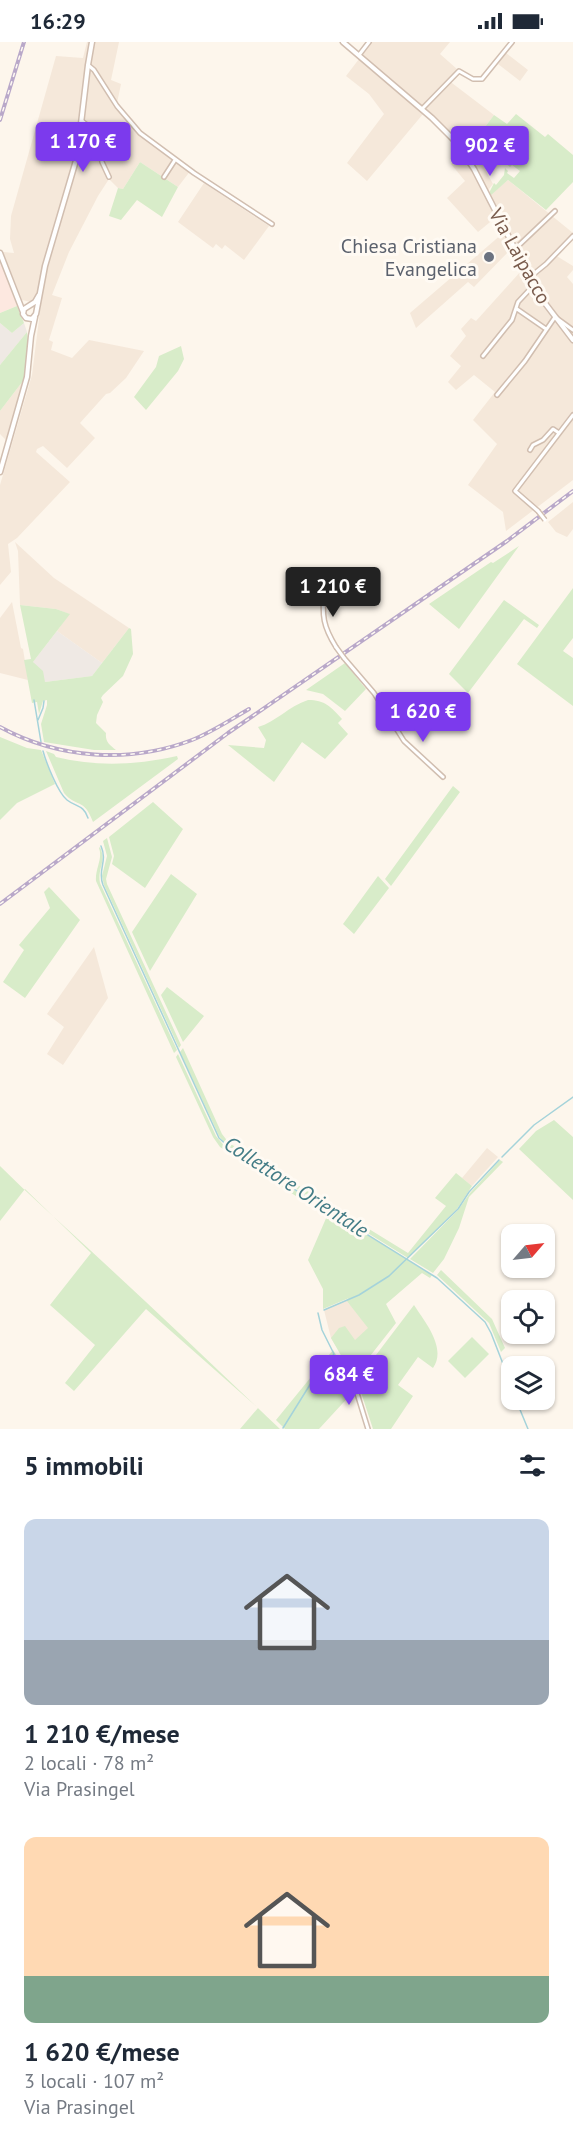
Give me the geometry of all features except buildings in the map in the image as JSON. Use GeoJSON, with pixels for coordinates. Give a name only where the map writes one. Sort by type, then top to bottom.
{"type":"FeatureCollection","features":[{"type":"Feature","properties":{"kind":"street"},"geometry":{"type":"LineString","coordinates":[[0,472],[27,377],[31,336],[45,266],[77,157],[92,42]]}},
{"type":"Feature","properties":{"kind":"street","name":"Via Laipacco"},"geometry":{"type":"LineString","coordinates":[[343,42],[446,131],[465,155],[528,278],[573,340]]}},
{"type":"Feature","properties":{"kind":"street"},"geometry":{"type":"LineString","coordinates":[[358,55],[369,42]]}},
{"type":"Feature","properties":{"kind":"street"},"geometry":{"type":"LineString","coordinates":[[422,109],[459,71],[473,79],[482,79],[512,42]]}},
{"type":"Feature","properties":{"kind":"street"},"geometry":{"type":"LineString","coordinates":[[88,65],[136,129],[229,198],[272,224]]}},
{"type":"Feature","properties":{"kind":"street"},"geometry":{"type":"LineString","coordinates":[[82,121],[98,134],[102,162],[109,177]]}},
{"type":"Feature","properties":{"kind":"street"},"geometry":{"type":"LineString","coordinates":[[164,177],[175,160]]}},
{"type":"Feature","properties":{"kind":"street"},"geometry":{"type":"LineString","coordinates":[[515,249],[555,211]]}},
{"type":"Feature","properties":{"kind":"street"},"geometry":{"type":"LineString","coordinates":[[528,278],[546,264],[573,236]]}},
{"type":"Feature","properties":{"kind":"street"},"geometry":{"type":"LineString","coordinates":[[0,253],[31,336]]}},
{"type":"Feature","properties":{"kind":"street"},"geometry":{"type":"LineString","coordinates":[[483,356],[512,320],[518,302],[533,286]]}},
{"type":"Feature","properties":{"kind":"street"},"geometry":{"type":"LineString","coordinates":[[23,312],[35,302],[39,295]]}},
{"type":"Feature","properties":{"kind":"street"},"geometry":{"type":"LineString","coordinates":[[17,296],[21,303],[36,309]]}},
{"type":"Feature","properties":{"kind":"street"},"geometry":{"type":"LineString","coordinates":[[517,309],[546,329]]}},
{"type":"Feature","properties":{"kind":"street"},"geometry":{"type":"LineString","coordinates":[[26,318],[35,317]]}},
{"type":"Feature","properties":{"kind":"street"},"geometry":{"type":"LineString","coordinates":[[497,395],[525,361],[555,317]]}},
{"type":"Feature","properties":{"kind":"street","name":"Via Laipacco"},"geometry":{"type":"LineString","coordinates":[[555,317],[573,330]]}},
{"type":"Feature","properties":{"kind":"street"},"geometry":{"type":"LineString","coordinates":[[548,525],[538,511],[515,492],[573,415]]}},
{"type":"Feature","properties":{"kind":"street"},"geometry":{"type":"LineString","coordinates":[[530,450],[553,429],[559,433]]}},
{"type":"Feature","properties":{"kind":"street"},"geometry":{"type":"LineString","coordinates":[[324,592],[323,620],[336,647],[372,689],[404,741],[443,777]]}},
{"type":"Feature","properties":{"kind":"street"},"geometry":{"type":"LineString","coordinates":[[352,1377],[368,1429]]}},
{"type":"Feature","properties":{"kind":"shaded area"},"geometry":{"type":"Polygon","coordinates":[[[87,42],[119,42],[111,80],[121,84],[117,103],[139,130],[191,170],[178,187],[140,162],[123,189],[118,188],[109,179],[69,252],[52,295],[62,298],[49,340],[53,342],[51,350],[72,358],[89,340],[144,351],[126,378],[106,394],[80,423],[95,438],[67,468],[43,446],[37,449],[36,452],[70,482],[17,538],[8,544],[11,572],[0,585],[0,485],[32,375],[42,295],[38,293],[31,302],[22,300],[3,252],[14,253],[10,239],[11,216],[56,56],[83,58],[87,42]]]}},
{"type":"Feature","properties":{"kind":"shaded area"},"geometry":{"type":"Polygon","coordinates":[[[372,42],[450,42],[440,54],[457,69],[448,80],[494,115],[476,139],[483,145],[476,153],[493,184],[489,189],[490,195],[508,180],[573,233],[573,239],[555,255],[573,266],[573,270],[567,277],[573,284],[573,480],[506,531],[503,512],[468,485],[497,444],[473,420],[495,392],[474,375],[456,390],[448,382],[461,366],[450,356],[466,336],[461,329],[471,318],[476,321],[521,271],[510,250],[474,287],[468,282],[416,328],[410,313],[502,234],[495,218],[478,232],[447,198],[465,181],[451,164],[460,153],[423,114],[367,181],[347,163],[384,114],[369,94],[346,76],[372,42]]]}},
{"type":"Feature","properties":{"kind":"shaded area"},"geometry":{"type":"Polygon","coordinates":[[[506,53],[528,70],[520,81],[498,64],[506,53]]]}},
{"type":"Feature","properties":{"kind":"shaded area"},"geometry":{"type":"Polygon","coordinates":[[[204,183],[269,226],[244,260],[225,245],[222,249],[216,244],[213,248],[178,222],[204,183]]]}},
{"type":"Feature","properties":{"kind":"shaded area"},"geometry":{"type":"Polygon","coordinates":[[[0,261],[17,306],[0,313],[0,261]]]}},
{"type":"Feature","properties":{"kind":"shaded area"},"geometry":{"type":"Polygon","coordinates":[[[0,323],[12,333],[24,323],[27,332],[0,365],[0,323]]]}},
{"type":"Feature","properties":{"kind":"shaded area"},"geometry":{"type":"Polygon","coordinates":[[[26,377],[7,441],[0,434],[0,411],[26,377]]]}},
{"type":"Feature","properties":{"kind":"shaded area"},"geometry":{"type":"Polygon","coordinates":[[[573,502],[573,529],[567,537],[556,532],[548,522],[573,502]]]}},
{"type":"Feature","properties":{"kind":"shaded area"},"geometry":{"type":"Polygon","coordinates":[[[15,542],[54,578],[129,628],[102,663],[57,631],[69,614],[56,609],[20,605],[18,551],[15,542]]]}},
{"type":"Feature","properties":{"kind":"shaded area"},"geometry":{"type":"Polygon","coordinates":[[[12,602],[28,680],[0,673],[0,618],[12,602]]]}},
{"type":"Feature","properties":{"kind":"shaded area"},"geometry":{"type":"Polygon","coordinates":[[[57,631],[102,663],[92,676],[45,682],[33,662],[57,631]]]}},
{"type":"Feature","properties":{"kind":"shaded area"},"geometry":{"type":"Polygon","coordinates":[[[94,947],[108,998],[63,1065],[47,1054],[64,1027],[47,1014],[94,947]]]}},
{"type":"Feature","properties":{"kind":"shaded area"},"geometry":{"type":"Polygon","coordinates":[[[487,1148],[498,1157],[472,1186],[462,1178],[487,1148]]]}},
{"type":"Feature","properties":{"kind":"shaded area"},"geometry":{"type":"Polygon","coordinates":[[[346,1300],[369,1328],[341,1354],[331,1338],[324,1310],[346,1300]]]}},
{"type":"Feature","properties":{"kind":"green space"},"geometry":{"type":"Polygon","coordinates":[[[516,114],[545,137],[548,134],[573,155],[573,182],[546,210],[508,180],[490,196],[489,193],[494,183],[496,185],[504,175],[505,168],[507,173],[514,178],[520,171],[512,165],[510,167],[504,162],[505,159],[476,139],[494,115],[507,124],[516,114]]]}},
{"type":"Feature","properties":{"kind":"green space"},"geometry":{"type":"Polygon","coordinates":[[[140,162],[178,187],[162,217],[137,200],[121,220],[109,216],[118,188],[123,189],[140,162]]]}},
{"type":"Feature","properties":{"kind":"green space"},"geometry":{"type":"Polygon","coordinates":[[[17,306],[24,323],[12,333],[0,323],[0,313],[17,306]]]}},
{"type":"Feature","properties":{"kind":"green space"},"geometry":{"type":"Polygon","coordinates":[[[27,332],[29,349],[26,377],[0,411],[0,365],[27,332]]]}},
{"type":"Feature","properties":{"kind":"green space"},"geometry":{"type":"Polygon","coordinates":[[[181,346],[184,359],[178,371],[146,410],[134,397],[156,367],[159,356],[181,346]]]}},
{"type":"Feature","properties":{"kind":"green space"},"geometry":{"type":"Polygon","coordinates":[[[519,546],[459,629],[429,604],[491,562],[493,563],[519,546]]]}},
{"type":"Feature","properties":{"kind":"green space"},"geometry":{"type":"Polygon","coordinates":[[[573,588],[573,638],[563,651],[573,658],[573,706],[517,664],[573,588]]]}},
{"type":"Feature","properties":{"kind":"green space"},"geometry":{"type":"Polygon","coordinates":[[[504,600],[539,625],[537,628],[524,619],[468,693],[449,674],[504,600]]]}},
{"type":"Feature","properties":{"kind":"green space"},"geometry":{"type":"Polygon","coordinates":[[[20,605],[56,609],[70,614],[33,662],[43,671],[45,682],[92,676],[129,628],[131,629],[133,654],[123,676],[101,698],[103,702],[96,723],[106,733],[107,741],[116,750],[94,750],[44,742],[41,724],[47,700],[43,701],[39,714],[37,702],[32,703],[24,660],[31,659],[20,605]]]}},
{"type":"Feature","properties":{"kind":"green space"},"geometry":{"type":"Polygon","coordinates":[[[345,663],[366,689],[345,711],[323,694],[306,690],[345,663]]]}},
{"type":"Feature","properties":{"kind":"green space"},"geometry":{"type":"Polygon","coordinates":[[[308,700],[319,701],[331,708],[342,719],[338,723],[348,734],[325,759],[302,742],[274,782],[228,745],[264,748],[266,740],[258,727],[308,700]]]}},
{"type":"Feature","properties":{"kind":"green space"},"geometry":{"type":"Polygon","coordinates":[[[0,737],[27,748],[41,750],[55,784],[17,803],[0,820],[0,737]]]}},
{"type":"Feature","properties":{"kind":"green space"},"geometry":{"type":"Polygon","coordinates":[[[46,751],[56,757],[101,763],[132,763],[177,756],[178,759],[93,822],[83,806],[68,798],[64,793],[46,751]]]}},
{"type":"Feature","properties":{"kind":"green space"},"geometry":{"type":"Polygon","coordinates":[[[453,786],[460,792],[391,886],[385,879],[453,786]]]}},
{"type":"Feature","properties":{"kind":"green space"},"geometry":{"type":"Polygon","coordinates":[[[153,802],[183,829],[145,888],[112,864],[114,856],[109,837],[153,802]]]}},
{"type":"Feature","properties":{"kind":"green space"},"geometry":{"type":"Polygon","coordinates":[[[107,838],[112,857],[106,879],[107,884],[181,1045],[179,1048],[104,885],[102,876],[107,856],[103,841],[107,838]]]}},
{"type":"Feature","properties":{"kind":"green space"},"geometry":{"type":"Polygon","coordinates":[[[100,847],[103,857],[100,883],[177,1050],[174,1053],[96,881],[100,847]]]}},
{"type":"Feature","properties":{"kind":"green space"},"geometry":{"type":"Polygon","coordinates":[[[171,874],[197,894],[150,971],[132,932],[171,874]]]}},
{"type":"Feature","properties":{"kind":"green space"},"geometry":{"type":"Polygon","coordinates":[[[378,876],[389,888],[354,934],[343,924],[378,876]]]}},
{"type":"Feature","properties":{"kind":"green space"},"geometry":{"type":"Polygon","coordinates":[[[49,887],[80,920],[25,998],[3,982],[24,950],[19,945],[50,908],[44,892],[49,887]]]}},
{"type":"Feature","properties":{"kind":"green space"},"geometry":{"type":"Polygon","coordinates":[[[167,987],[204,1016],[183,1042],[161,995],[167,987]]]}},
{"type":"Feature","properties":{"kind":"green space"},"geometry":{"type":"Polygon","coordinates":[[[183,1048],[222,1134],[229,1143],[408,1253],[446,1206],[435,1198],[456,1173],[472,1186],[457,1209],[408,1258],[226,1145],[219,1136],[180,1052],[183,1048]]]}},
{"type":"Feature","properties":{"kind":"green space"},"geometry":{"type":"Polygon","coordinates":[[[178,1054],[216,1136],[226,1148],[432,1275],[430,1278],[422,1273],[386,1304],[396,1323],[356,1374],[351,1373],[331,1338],[339,1328],[345,1326],[355,1340],[368,1328],[346,1300],[349,1298],[323,1309],[323,1289],[308,1260],[327,1216],[220,1147],[213,1137],[176,1057],[178,1054]]]}},
{"type":"Feature","properties":{"kind":"green space"},"geometry":{"type":"Polygon","coordinates":[[[554,1120],[573,1137],[573,1200],[519,1149],[536,1131],[554,1120]]]}},
{"type":"Feature","properties":{"kind":"green space"},"geometry":{"type":"Polygon","coordinates":[[[500,1160],[503,1162],[469,1197],[459,1228],[444,1259],[433,1273],[410,1259],[458,1210],[500,1160]]]}},
{"type":"Feature","properties":{"kind":"green space"},"geometry":{"type":"Polygon","coordinates":[[[0,1166],[24,1190],[0,1221],[0,1166]]]}},
{"type":"Feature","properties":{"kind":"green space"},"geometry":{"type":"Polygon","coordinates":[[[25,1189],[51,1214],[33,1198],[25,1189]]]}},
{"type":"Feature","properties":{"kind":"green space"},"geometry":{"type":"Polygon","coordinates":[[[51,1214],[257,1407],[146,1309],[74,1391],[65,1383],[95,1345],[50,1305],[91,1253],[51,1214]]]}},
{"type":"Feature","properties":{"kind":"green space"},"geometry":{"type":"Polygon","coordinates":[[[441,1270],[492,1319],[501,1344],[505,1348],[501,1352],[489,1323],[437,1275],[441,1270]]]}},
{"type":"Feature","properties":{"kind":"green space"},"geometry":{"type":"Polygon","coordinates":[[[414,1305],[433,1335],[437,1360],[433,1368],[418,1357],[398,1385],[413,1396],[391,1429],[373,1429],[357,1380],[414,1305]]]}},
{"type":"Feature","properties":{"kind":"green space"},"geometry":{"type":"Polygon","coordinates":[[[472,1337],[489,1354],[465,1378],[448,1361],[472,1337]]]}},
{"type":"Feature","properties":{"kind":"green space"},"geometry":{"type":"Polygon","coordinates":[[[333,1350],[350,1376],[354,1391],[319,1429],[285,1429],[276,1420],[333,1350]]]}},
{"type":"Feature","properties":{"kind":"green space"},"geometry":{"type":"Polygon","coordinates":[[[258,1408],[280,1429],[240,1429],[258,1408]]]}},
{"type":"Feature","properties":{"kind":"waterway","name":"Collettore Orientale"},"geometry":{"type":"LineString","coordinates":[[34,700],[41,742]]}},
{"type":"Feature","properties":{"kind":"waterway"},"geometry":{"type":"LineString","coordinates":[[38,720],[44,701]]}},
{"type":"Feature","properties":{"kind":"waterway","name":"Collettore Orientale"},"geometry":{"type":"LineString","coordinates":[[43,751],[60,791],[67,800],[82,808],[88,818]]}},
{"type":"Feature","properties":{"kind":"waterway","name":"Collettore Orientale"},"geometry":{"type":"LineString","coordinates":[[101,846],[103,885],[219,1138],[233,1151],[437,1278],[485,1322],[501,1359]]}},
{"type":"Feature","properties":{"kind":"waterway"},"geometry":{"type":"LineString","coordinates":[[502,1157],[534,1125],[573,1097]]}},
{"type":"Feature","properties":{"kind":"waterway"},"geometry":{"type":"LineString","coordinates":[[324,1310],[359,1295],[389,1276],[458,1209],[469,1192],[499,1160]]}},
{"type":"Feature","properties":{"kind":"waterway"},"geometry":{"type":"LineString","coordinates":[[283,1428],[311,1383],[334,1354],[322,1330],[318,1313]]}},
{"type":"Feature","properties":{"kind":"waterway","name":"Collettore Orientale"},"geometry":{"type":"LineString","coordinates":[[520,1410],[528,1429]]}},
{"type":"Feature","properties":{"kind":"railway"},"geometry":{"type":"LineString","coordinates":[[0,120],[24,42]]}},
{"type":"Feature","properties":{"kind":"railway"},"geometry":{"type":"LineString","coordinates":[[0,904],[228,733],[507,541],[573,491]]}},
{"type":"Feature","properties":{"kind":"railway"},"geometry":{"type":"LineString","coordinates":[[0,727],[23,738],[70,752],[119,755],[144,753],[192,740],[249,709]]}},
{"type":"Feature","properties":{"kind":"place","name":"Chiesa Cristiana Evangelica"},"geometry":{"type":"Point","coordinates":[489,257]}}]}
